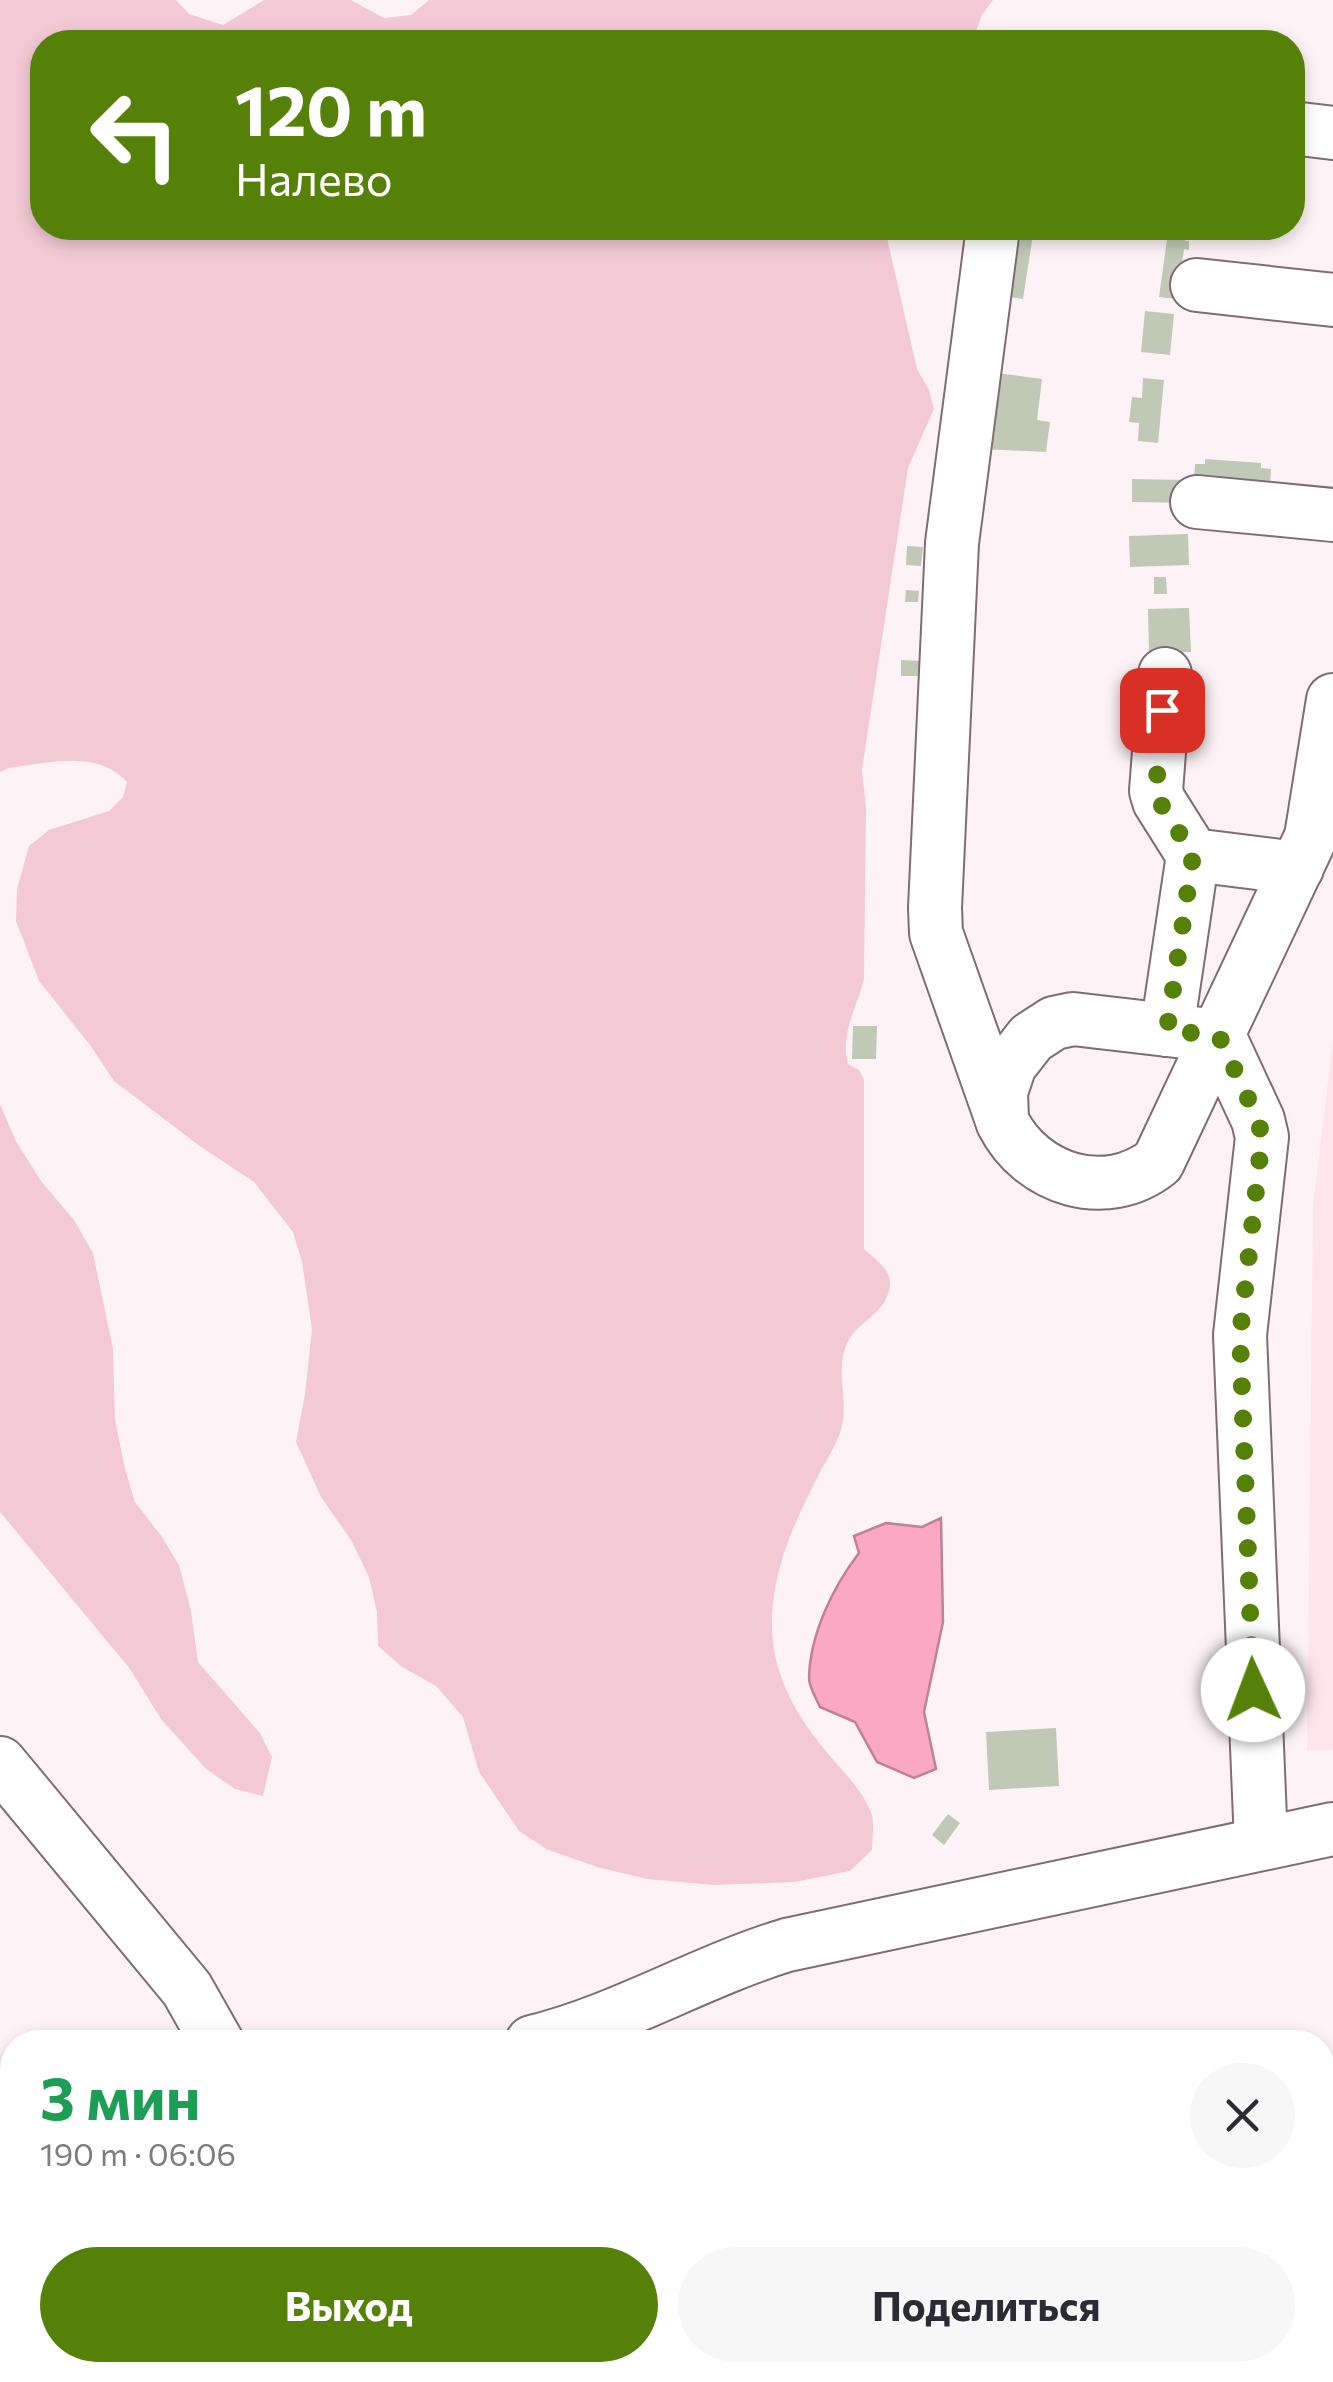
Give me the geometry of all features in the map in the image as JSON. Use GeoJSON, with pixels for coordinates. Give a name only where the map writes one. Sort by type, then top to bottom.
{"type":"FeatureCollection","features":[{"type":"Feature","properties":{"kind":"street"},"geometry":{"type":"LineString","coordinates":[[1305,130],[1333,133]]}},
{"type":"Feature","properties":{"kind":"street"},"geometry":{"type":"LineString","coordinates":[[991,240],[952,544],[936,933],[1002,1122],[1020,1150],[1053,1172],[1086,1183],[1117,1183],[1158,1162],[1167,1148],[1297,868],[1314,822],[1333,700]]}},
{"type":"Feature","properties":{"kind":"street"},"geometry":{"type":"LineString","coordinates":[[1197,285],[1333,300]]}},
{"type":"Feature","properties":{"kind":"street"},"geometry":{"type":"LineString","coordinates":[[1197,502],[1333,515]]}},
{"type":"Feature","properties":{"kind":"street"},"geometry":{"type":"LineString","coordinates":[[1165,674],[1156,791],[1193,855],[1167,1030]]}},
{"type":"Feature","properties":{"kind":"street"},"geometry":{"type":"LineString","coordinates":[[1193,855],[1297,868]]}},
{"type":"Feature","properties":{"kind":"street"},"geometry":{"type":"LineString","coordinates":[[1002,1122],[1000,1103],[1006,1074],[1022,1046],[1045,1027],[1073,1019],[1219,1036]]}},
{"type":"Feature","properties":{"kind":"street"},"geometry":{"type":"LineString","coordinates":[[1219,1036],[1262,1137],[1240,1335],[1261,1843]]}},
{"type":"Feature","properties":{"kind":"street"},"geometry":{"type":"LineString","coordinates":[[0,1763],[188,1989],[210,2030]]}},
{"type":"Feature","properties":{"kind":"street"},"geometry":{"type":"LineString","coordinates":[[572,2030],[619,2016],[712,1971],[787,1945],[1333,1829]]}},
{"type":"Feature","properties":{"kind":"shaded area"},"geometry":{"type":"Polygon","coordinates":[[[0,0],[176,0],[189,14],[223,25],[264,0],[351,0],[384,18],[411,15],[429,0],[993,0],[976,30],[30,30],[30,240],[888,240],[917,369],[934,409],[908,468],[862,770],[866,807],[864,979],[846,1042],[848,1064],[859,1070],[864,1079],[864,1249],[885,1269],[890,1284],[885,1301],[845,1348],[841,1428],[785,1549],[773,1600],[772,1624],[779,1669],[797,1711],[871,1812],[872,1850],[850,1871],[795,1882],[714,1885],[647,1879],[546,1849],[519,1831],[479,1772],[463,1717],[436,1686],[402,1667],[378,1646],[377,1612],[369,1577],[351,1540],[321,1497],[296,1442],[312,1329],[302,1262],[293,1232],[254,1182],[114,1081],[39,981],[16,921],[17,889],[29,846],[49,830],[109,811],[123,797],[127,782],[102,765],[87,762],[56,762],[0,772],[0,0]]]}},
{"type":"Feature","properties":{"kind":"shaded area"},"geometry":{"type":"Polygon","coordinates":[[[1333,1041],[1333,1750],[1307,1750],[1313,1205],[1333,1041]]]}},
{"type":"Feature","properties":{"kind":"shaded area"},"geometry":{"type":"Polygon","coordinates":[[[0,1104],[16,1141],[41,1181],[74,1220],[93,1253],[113,1349],[115,1419],[135,1502],[179,1565],[198,1662],[260,1733],[272,1757],[263,1796],[235,1789],[206,1769],[161,1719],[130,1669],[0,1512],[0,1104]]]}},
{"type":"Feature","properties":{"kind":"shaded area"},"geometry":{"type":"Polygon","coordinates":[[[941,1518],[943,1622],[924,1712],[936,1769],[914,1778],[877,1762],[855,1722],[820,1707],[809,1681],[810,1661],[825,1612],[859,1553],[854,1536],[886,1523],[922,1527],[941,1518]]]}},
{"type":"Feature","properties":{"kind":"building"},"geometry":{"type":"Polygon","coordinates":[[[1011,240],[1032,240],[1023,299],[1003,296],[1011,240]]]}},
{"type":"Feature","properties":{"kind":"building"},"geometry":{"type":"Polygon","coordinates":[[[1167,240],[1189,241],[1189,250],[1184,249],[1177,299],[1159,297],[1167,240]]]}},
{"type":"Feature","properties":{"kind":"building"},"geometry":{"type":"Polygon","coordinates":[[[1145,311],[1174,314],[1170,355],[1141,352],[1145,311]]]}},
{"type":"Feature","properties":{"kind":"building"},"geometry":{"type":"Polygon","coordinates":[[[997,373],[1042,379],[1037,420],[1050,422],[1046,452],[981,449],[997,373]]]}},
{"type":"Feature","properties":{"kind":"building"},"geometry":{"type":"Polygon","coordinates":[[[1143,378],[1164,380],[1158,443],[1138,441],[1139,423],[1129,422],[1132,397],[1142,398],[1143,378]]]}},
{"type":"Feature","properties":{"kind":"building"},"geometry":{"type":"Polygon","coordinates":[[[1205,459],[1261,463],[1261,468],[1271,469],[1270,486],[1194,481],[1195,464],[1205,464],[1205,459]]]}},
{"type":"Feature","properties":{"kind":"building"},"geometry":{"type":"Polygon","coordinates":[[[1132,479],[1188,480],[1187,503],[1132,502],[1132,479]]]}},
{"type":"Feature","properties":{"kind":"building"},"geometry":{"type":"Polygon","coordinates":[[[1188,534],[1189,565],[1130,567],[1129,536],[1188,534]]]}},
{"type":"Feature","properties":{"kind":"building"},"geometry":{"type":"Polygon","coordinates":[[[907,546],[923,547],[921,566],[906,565],[907,546]]]}},
{"type":"Feature","properties":{"kind":"building"},"geometry":{"type":"Polygon","coordinates":[[[1154,577],[1166,577],[1167,594],[1154,594],[1154,577]]]}},
{"type":"Feature","properties":{"kind":"building"},"geometry":{"type":"Polygon","coordinates":[[[906,590],[919,591],[918,602],[905,602],[906,590]]]}},
{"type":"Feature","properties":{"kind":"building"},"geometry":{"type":"Polygon","coordinates":[[[1189,608],[1191,652],[1149,654],[1148,609],[1189,608]]]}},
{"type":"Feature","properties":{"kind":"building"},"geometry":{"type":"Polygon","coordinates":[[[901,660],[923,661],[923,676],[901,676],[901,660]]]}},
{"type":"Feature","properties":{"kind":"building"},"geometry":{"type":"Polygon","coordinates":[[[853,1026],[877,1026],[876,1059],[852,1059],[853,1026]]]}},
{"type":"Feature","properties":{"kind":"building"},"geometry":{"type":"Polygon","coordinates":[[[1056,1728],[1059,1786],[989,1790],[986,1732],[1056,1728]]]}},
{"type":"Feature","properties":{"kind":"building"},"geometry":{"type":"Polygon","coordinates":[[[948,1814],[960,1823],[944,1845],[932,1835],[948,1814]]]}},
{"type":"Feature","properties":{"kind":"route"},"geometry":{"type":"LineString","coordinates":[[1162,710],[1156,791],[1193,855],[1167,1030],[1219,1036],[1262,1137],[1240,1335],[1253,1690]]}}]}
